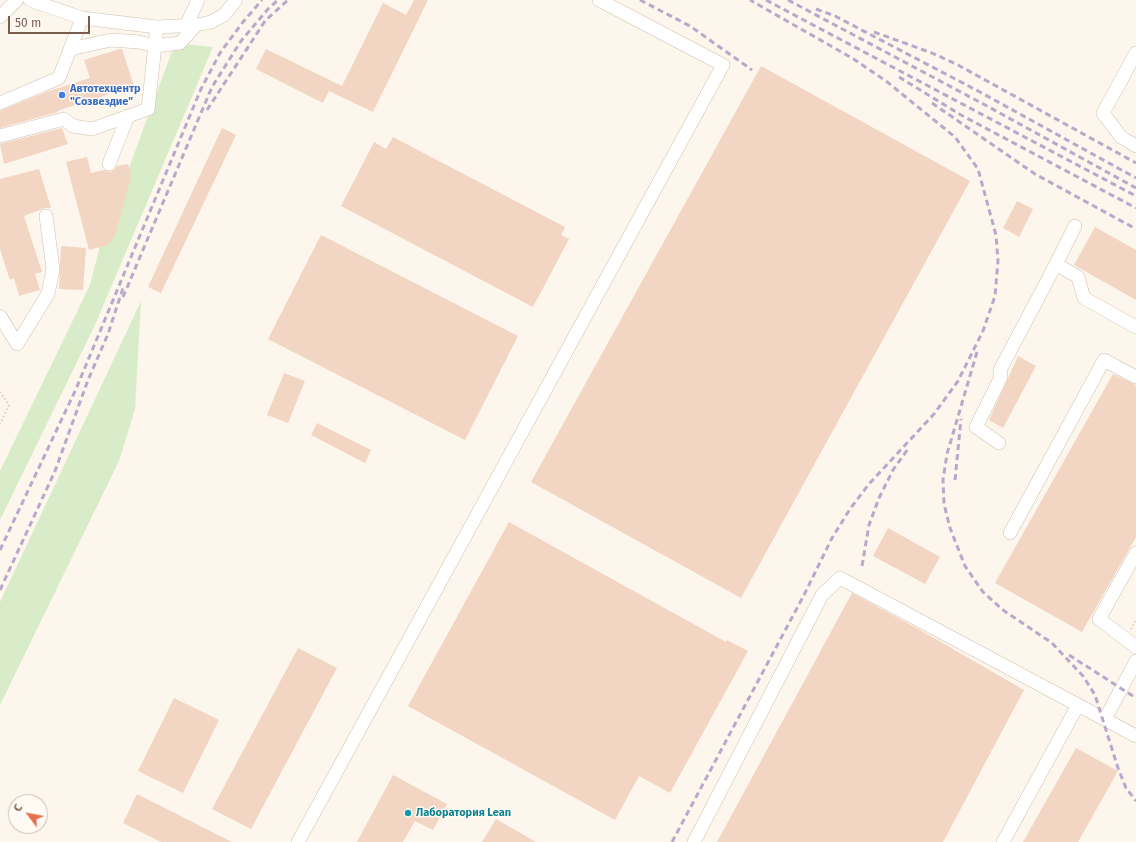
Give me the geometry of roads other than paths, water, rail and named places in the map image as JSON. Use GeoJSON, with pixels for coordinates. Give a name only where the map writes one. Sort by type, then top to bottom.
{"type":"FeatureCollection","features":[{"type":"Feature","properties":{"kind":"lane"},"geometry":{"type":"LineString","coordinates":[[0,17],[16,0]]}},
{"type":"Feature","properties":{"kind":"lane"},"geometry":{"type":"LineString","coordinates":[[30,0],[82,18],[156,27],[211,22],[224,15],[236,0]]}},
{"type":"Feature","properties":{"kind":"lane"},"geometry":{"type":"LineString","coordinates":[[70,49],[110,40],[139,42],[155,46],[180,43],[191,25],[198,0]]}},
{"type":"Feature","properties":{"kind":"lane"},"geometry":{"type":"LineString","coordinates":[[298,842],[723,65],[600,0]]}},
{"type":"Feature","properties":{"kind":"lane"},"geometry":{"type":"LineString","coordinates":[[0,103],[59,78],[82,18]]}},
{"type":"Feature","properties":{"kind":"lane"},"geometry":{"type":"LineString","coordinates":[[0,136],[64,119],[73,126],[92,129],[148,109],[156,27]]}},
{"type":"Feature","properties":{"kind":"lane"},"geometry":{"type":"LineString","coordinates":[[1136,53],[1103,113],[1121,137],[1136,146]]}},
{"type":"Feature","properties":{"kind":"lane"},"geometry":{"type":"LineString","coordinates":[[109,164],[128,116]]}},
{"type":"Feature","properties":{"kind":"lane"},"geometry":{"type":"LineString","coordinates":[[0,316],[16,344],[48,294],[53,269],[46,216]]}},
{"type":"Feature","properties":{"kind":"lane"},"geometry":{"type":"LineString","coordinates":[[999,443],[976,427],[1001,377],[1000,370],[1075,226]]}},
{"type":"Feature","properties":{"kind":"lane"},"geometry":{"type":"LineString","coordinates":[[1056,264],[1078,277],[1084,298],[1136,327]]}},
{"type":"Feature","properties":{"kind":"lane"},"geometry":{"type":"LineString","coordinates":[[1010,533],[1104,360],[1136,377]]}},
{"type":"Feature","properties":{"kind":"lane"},"geometry":{"type":"LineString","coordinates":[[1136,553],[1099,619],[1136,647]]}},
{"type":"Feature","properties":{"kind":"lane"},"geometry":{"type":"LineString","coordinates":[[694,842],[822,595],[840,578],[1136,736]]}},
{"type":"Feature","properties":{"kind":"lane"},"geometry":{"type":"LineString","coordinates":[[1105,719],[1136,661]]}},
{"type":"Feature","properties":{"kind":"lane"},"geometry":{"type":"LineString","coordinates":[[1002,842],[1078,705]]}},
{"type":"Feature","properties":{"kind":"railway"},"geometry":{"type":"LineString","coordinates":[[0,550],[76,389],[201,89],[220,53],[243,22],[262,0]]}},
{"type":"Feature","properties":{"kind":"railway"},"geometry":{"type":"LineString","coordinates":[[123,297],[212,87],[241,41],[268,9],[278,0]]}},
{"type":"Feature","properties":{"kind":"railway"},"geometry":{"type":"LineString","coordinates":[[207,110],[265,21],[288,0]]}},
{"type":"Feature","properties":{"kind":"railway"},"geometry":{"type":"LineString","coordinates":[[640,0],[690,26],[752,70]]}},
{"type":"Feature","properties":{"kind":"railway"},"geometry":{"type":"LineString","coordinates":[[672,842],[804,595],[832,538],[850,509],[869,484],[934,414],[958,381],[983,331],[995,296],[998,261],[996,235],[978,169],[955,137],[886,81],[852,58],[750,0]]}},
{"type":"Feature","properties":{"kind":"railway"},"geometry":{"type":"LineString","coordinates":[[766,0],[1136,196]]}},
{"type":"Feature","properties":{"kind":"railway"},"geometry":{"type":"LineString","coordinates":[[788,0],[987,106],[1136,188]]}},
{"type":"Feature","properties":{"kind":"railway"},"geometry":{"type":"LineString","coordinates":[[816,9],[835,16],[980,92],[1136,178]]}},
{"type":"Feature","properties":{"kind":"railway"},"geometry":{"type":"LineString","coordinates":[[874,32],[932,53],[958,65],[1136,163]]}},
{"type":"Feature","properties":{"kind":"railway"},"geometry":{"type":"LineString","coordinates":[[899,77],[961,115],[1136,208]]}},
{"type":"Feature","properties":{"kind":"railway"},"geometry":{"type":"LineString","coordinates":[[932,103],[1035,174],[1136,229]]}},
{"type":"Feature","properties":{"kind":"railway"},"geometry":{"type":"LineString","coordinates":[[0,590],[55,471],[88,380],[108,334],[123,288]]}},
{"type":"Feature","properties":{"kind":"railway"},"geometry":{"type":"LineString","coordinates":[[977,352],[947,454],[943,480],[944,504],[950,528],[965,566],[983,592],[1003,610],[1052,643],[1083,676],[1095,695],[1118,768],[1126,788],[1136,801]]}},
{"type":"Feature","properties":{"kind":"railway"},"geometry":{"type":"LineString","coordinates":[[955,480],[961,419]]}},
{"type":"Feature","properties":{"kind":"railway"},"geometry":{"type":"LineString","coordinates":[[862,566],[869,525],[879,498],[893,470],[908,449]]}},
{"type":"Feature","properties":{"kind":"railway"},"geometry":{"type":"LineString","coordinates":[[1069,655],[1136,698]]}},
{"type":"Feature","properties":{"kind":"place","name":"Автотехцентр \"Созвездие\""},"geometry":{"type":"Point","coordinates":[62,95]}},
{"type":"Feature","properties":{"kind":"place","name":"Лаборатория Lean"},"geometry":{"type":"Point","coordinates":[408,813]}}]}
